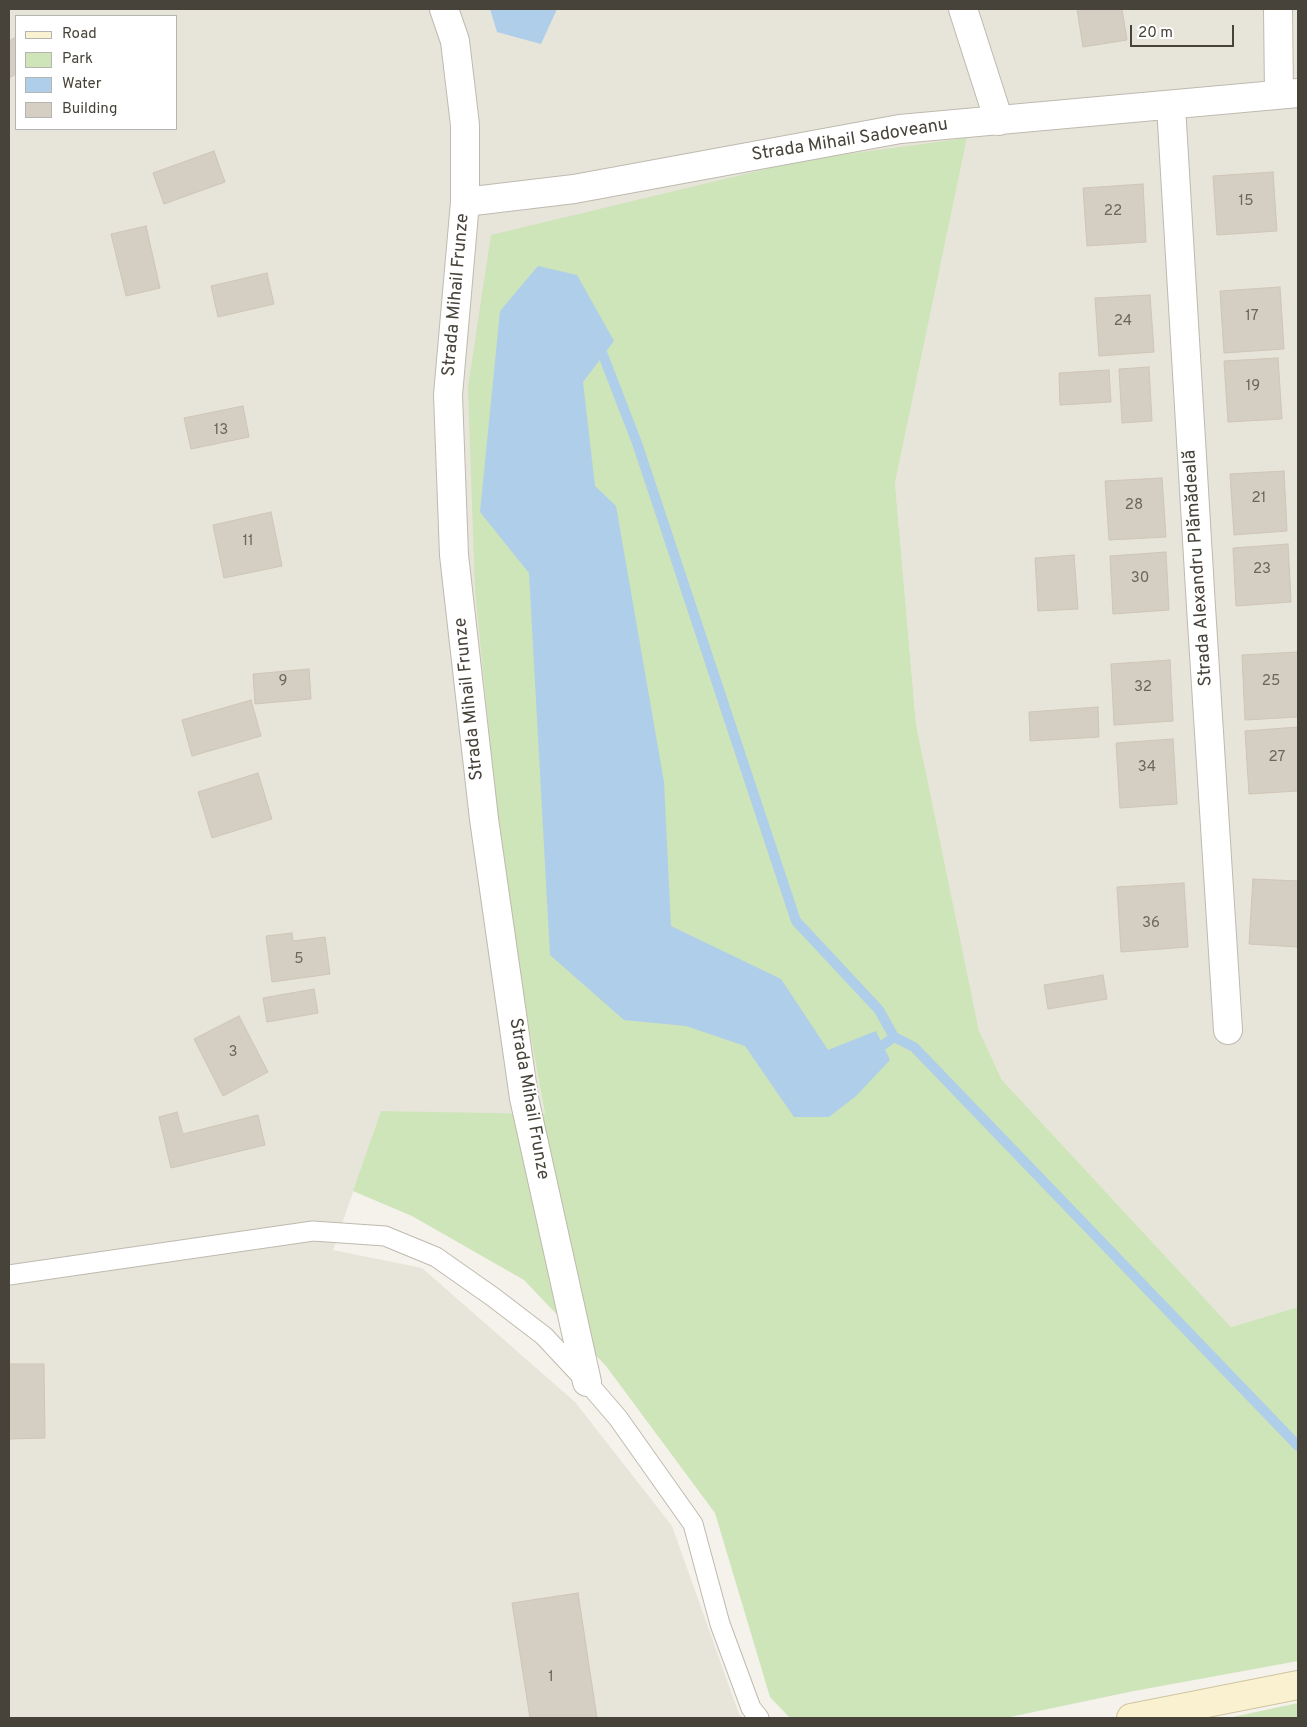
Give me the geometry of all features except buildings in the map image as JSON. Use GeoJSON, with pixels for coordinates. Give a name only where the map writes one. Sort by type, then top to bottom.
{"type":"FeatureCollection","features":[{"type":"Feature","properties":{"kind":"street","name":"Strada Mihail Frunze"},"geometry":{"type":"LineString","coordinates":[[444,9],[455,41],[464,116],[465,202],[448,395],[454,555],[484,819],[524,1098],[587,1382]]}},
{"type":"Feature","properties":{"kind":"street"},"geometry":{"type":"LineString","coordinates":[[962,9],[999,121]]}},
{"type":"Feature","properties":{"kind":"street"},"geometry":{"type":"LineString","coordinates":[[1278,9],[1288,93]]}},
{"type":"Feature","properties":{"kind":"street","name":"Strada Mihail Sadoveanu"},"geometry":{"type":"LineString","coordinates":[[465,202],[574,188],[900,129],[1171,106],[1288,93]]}},
{"type":"Feature","properties":{"kind":"street","name":"Strada Alexandru Plămădeală"},"geometry":{"type":"LineString","coordinates":[[1171,106],[1228,1030]]}},
{"type":"Feature","properties":{"kind":"street"},"geometry":{"type":"LineString","coordinates":[[1131,1718],[1298,1685]]}},
{"type":"Feature","properties":{"kind":"lane"},"geometry":{"type":"LineString","coordinates":[[9,1275],[313,1231],[385,1236],[436,1257],[544,1336],[618,1418],[693,1524],[720,1624],[750,1708],[759,1718]]}},
{"type":"Feature","properties":{"kind":"shaded area"},"geometry":{"type":"Polygon","coordinates":[[[9,9],[1298,9],[1298,1307],[1231,1327],[1002,1080],[979,1032],[916,724],[895,483],[967,138],[506,902],[545,1115],[381,1111],[333,1250],[422,1268],[575,1402],[672,1526],[739,1714],[743,1718],[9,1718],[9,9]]]}},
{"type":"Feature","properties":{"kind":"green space"},"geometry":{"type":"Polygon","coordinates":[[[967,138],[895,483],[916,724],[979,1031],[1002,1080],[1231,1327],[1298,1307],[1298,1661],[1134,1691],[1005,1718],[790,1718],[770,1697],[715,1513],[606,1366],[524,1280],[412,1216],[353,1191],[381,1111],[545,1114],[506,902],[475,590],[468,387],[491,235],[804,160],[967,138]]]}},
{"type":"Feature","properties":{"kind":"green space"},"geometry":{"type":"Polygon","coordinates":[[[1298,1703],[1298,1718],[1228,1718],[1298,1703]]]}},
{"type":"Feature","properties":{"kind":"water"},"geometry":{"type":"Polygon","coordinates":[[[490,9],[557,9],[541,44],[497,32],[490,9]]]}},
{"type":"Feature","properties":{"kind":"water"},"geometry":{"type":"Polygon","coordinates":[[[538,266],[577,275],[614,341],[583,382],[595,486],[616,506],[664,782],[671,926],[781,979],[828,1050],[876,1031],[890,1060],[856,1096],[829,1117],[794,1117],[745,1046],[686,1026],[624,1020],[550,955],[529,573],[480,512],[500,311],[538,266]]]}},
{"type":"Feature","properties":{"kind":"waterway"},"geometry":{"type":"LineString","coordinates":[[603,355],[637,443],[796,921],[879,1010],[894,1037]]}},
{"type":"Feature","properties":{"kind":"waterway"},"geometry":{"type":"LineString","coordinates":[[883,1045],[894,1037],[914,1047],[1298,1446]]}}]}
